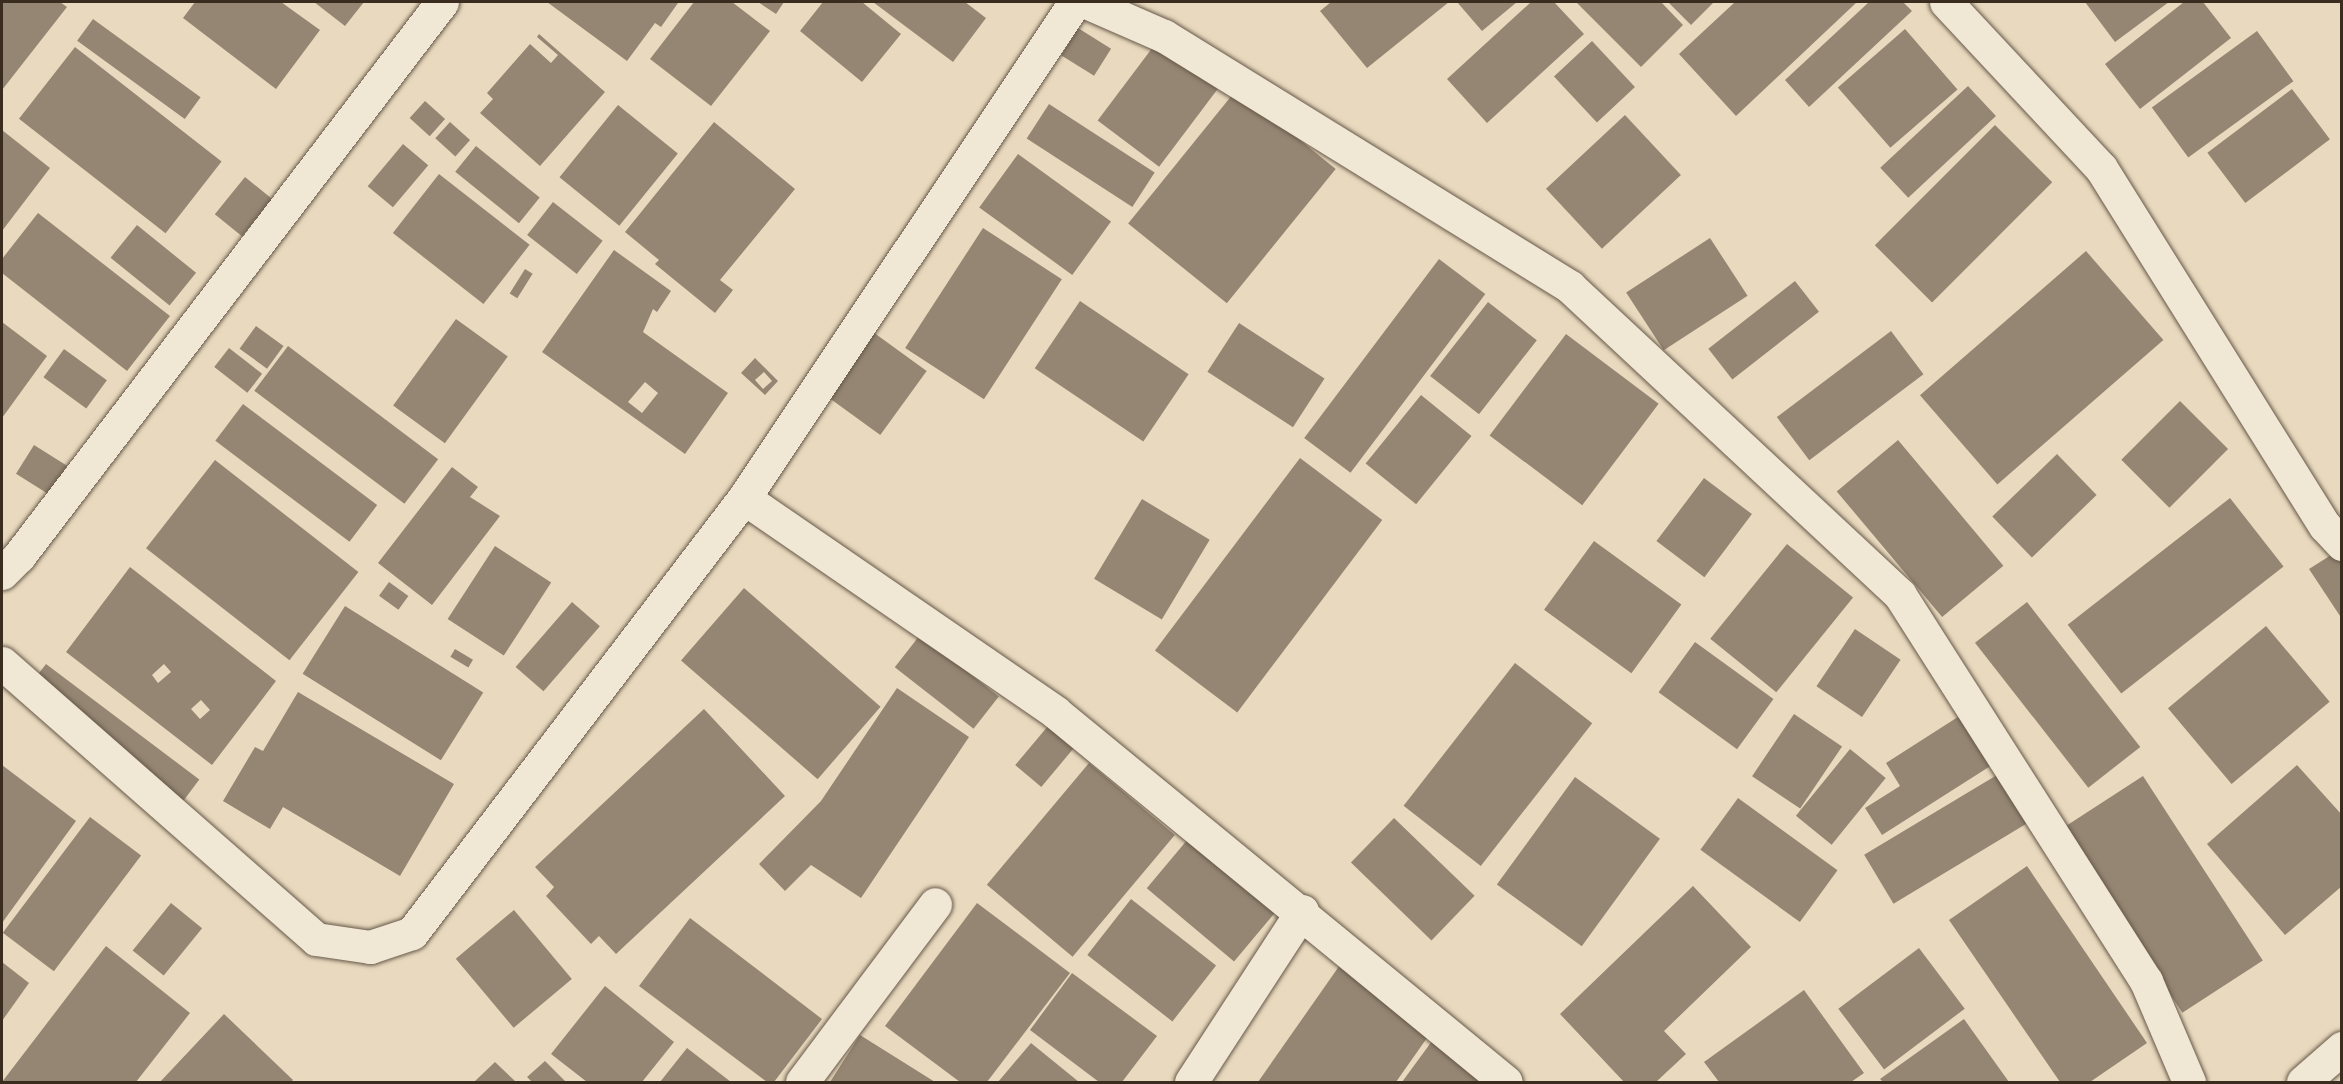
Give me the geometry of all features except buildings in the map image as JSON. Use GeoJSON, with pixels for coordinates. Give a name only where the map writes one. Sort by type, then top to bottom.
{"type":"FeatureCollection","features":[{"type":"Feature","properties":{"kind":"street"},"geometry":{"type":"LineString","coordinates":[[2,573],[19,556],[442,2]]}},
{"type":"Feature","properties":{"kind":"street"},"geometry":{"type":"LineString","coordinates":[[2,663],[316,939],[370,947],[412,933],[744,498],[1075,2]]}},
{"type":"Feature","properties":{"kind":"street"},"geometry":{"type":"LineString","coordinates":[[1086,2],[1164,36],[1570,287],[1900,595],[2146,981],[2189,1083]]}},
{"type":"Feature","properties":{"kind":"street"},"geometry":{"type":"LineString","coordinates":[[1946,2],[2101,168],[2325,526],[2342,544]]}},
{"type":"Feature","properties":{"kind":"street"},"geometry":{"type":"LineString","coordinates":[[744,498],[1055,712],[1302,911],[1506,1083]]}},
{"type":"Feature","properties":{"kind":"street"},"geometry":{"type":"LineString","coordinates":[[802,1083],[935,904]]}},
{"type":"Feature","properties":{"kind":"street"},"geometry":{"type":"LineString","coordinates":[[1191,1083],[1302,911]]}},
{"type":"Feature","properties":{"kind":"street"},"geometry":{"type":"LineString","coordinates":[[2303,1083],[2342,1048]]}}]}
